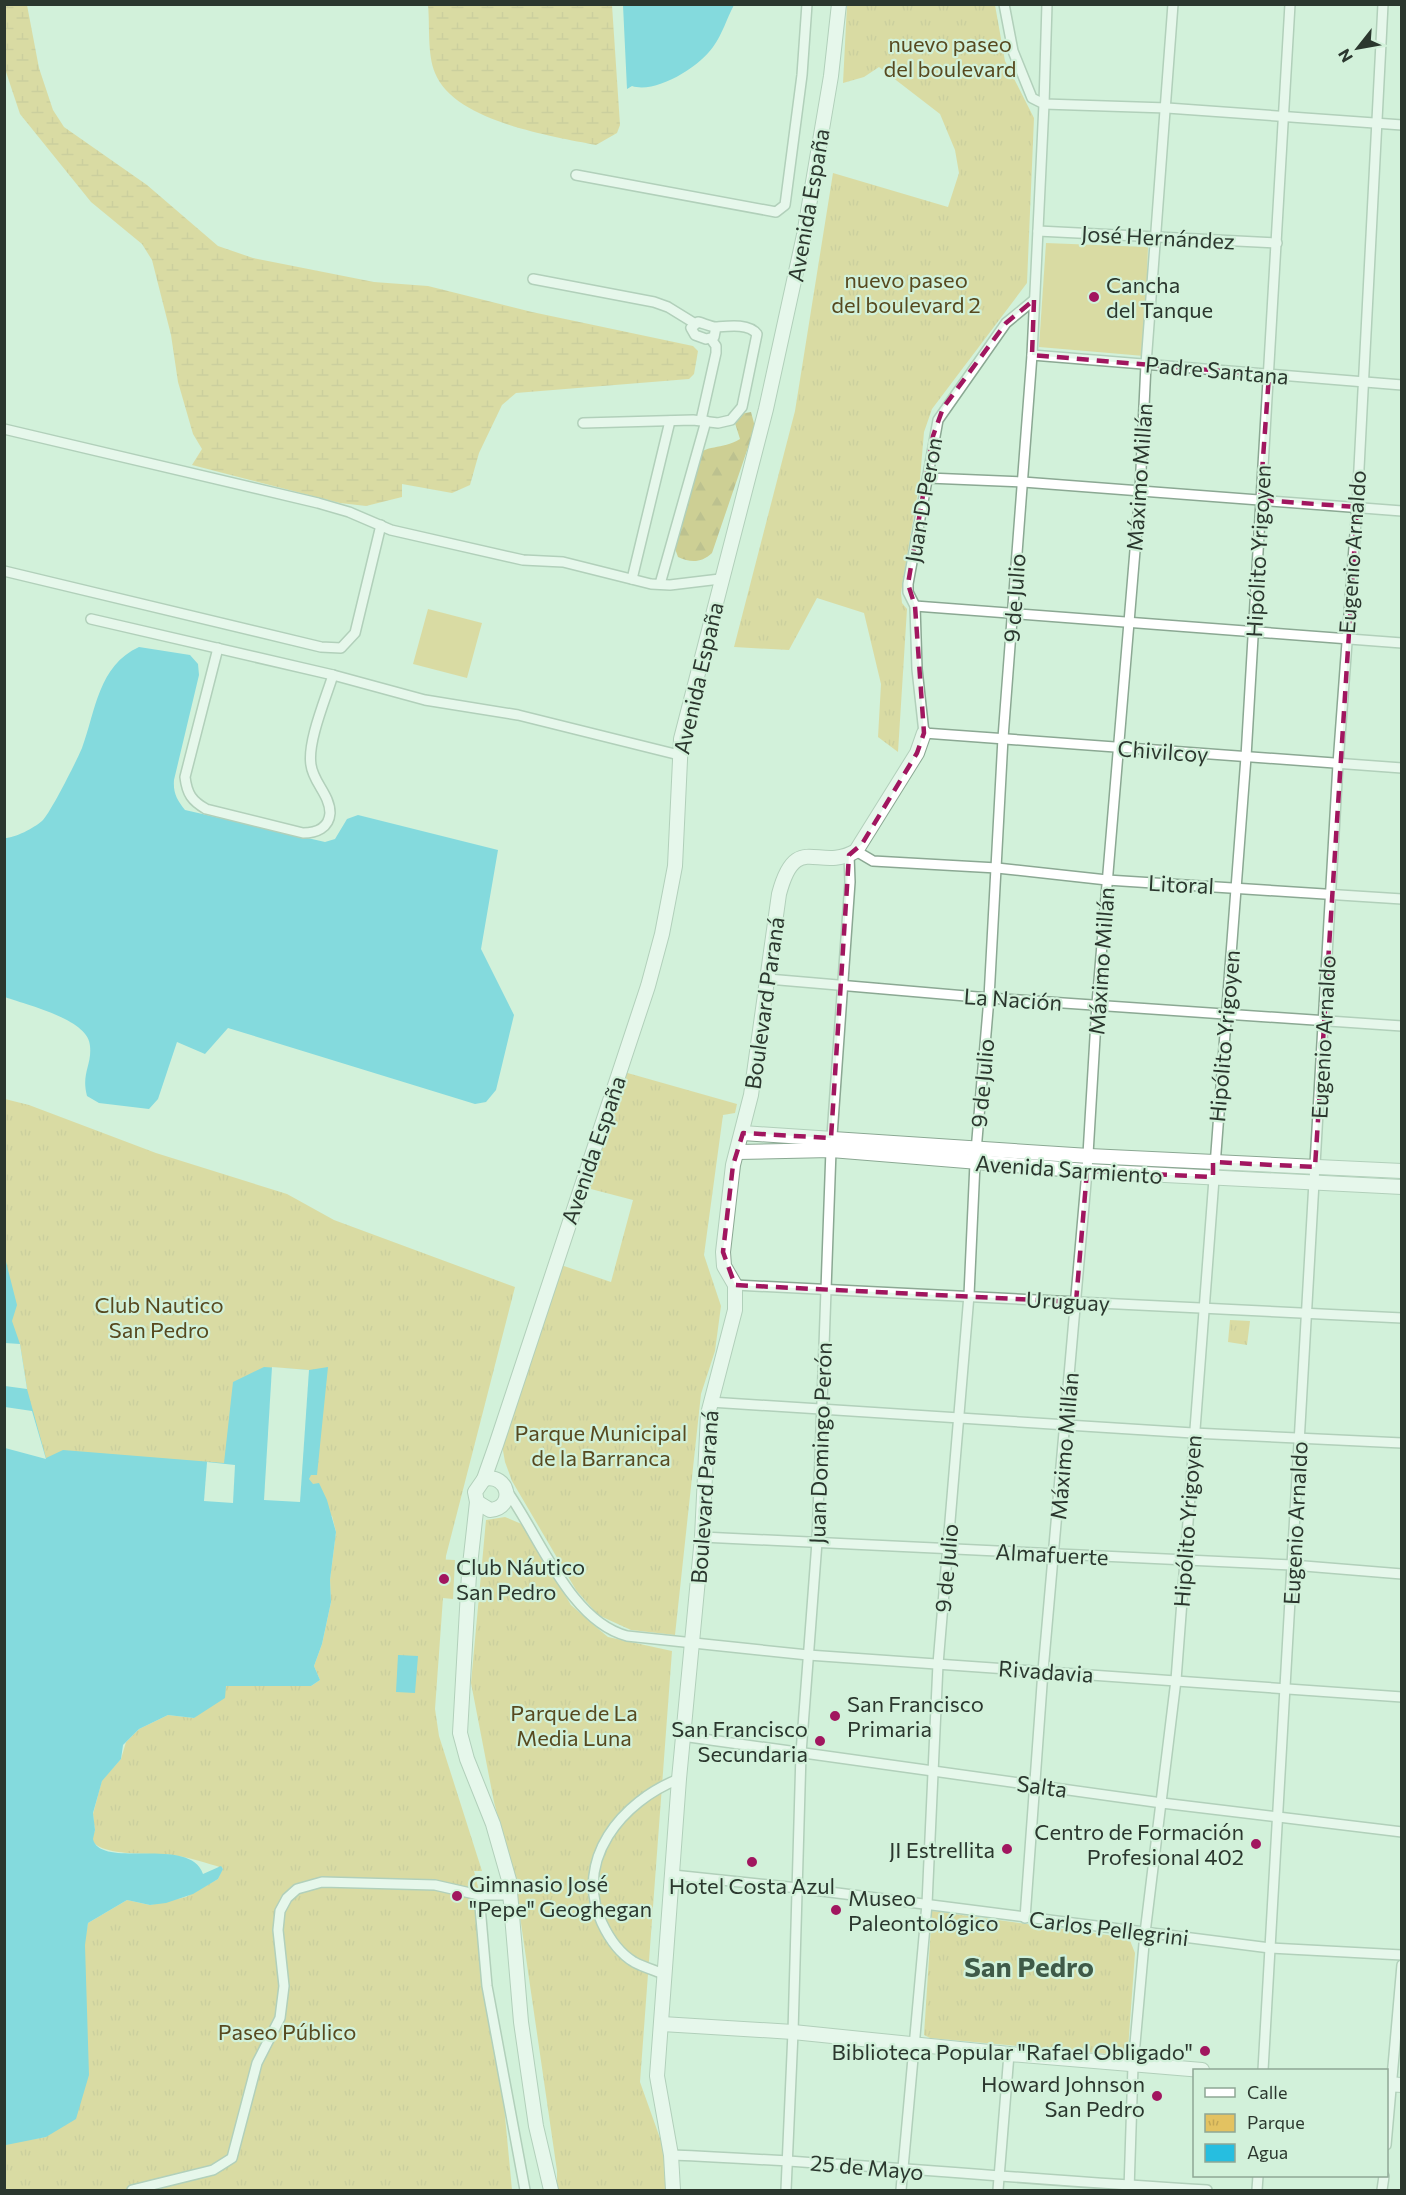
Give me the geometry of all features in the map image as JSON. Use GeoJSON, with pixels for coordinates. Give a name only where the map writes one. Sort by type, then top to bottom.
{"type":"FeatureCollection","features":[{"type":"Feature","properties":{"kind":"main road","name":"Avenida España"},"geometry":{"type":"LineString","coordinates":[[551,2190],[536,2127],[521,2022],[511,1894],[502,1851],[467,1760],[460,1733],[469,1574],[476,1520],[481,1506],[476,1492],[484,1479],[496,1445],[648,986],[662,934],[675,866],[679,755],[720,579],[765,408],[804,235],[831,76],[839,4]]}},
{"type":"Feature","properties":{"kind":"main road"},"geometry":{"type":"LineString","coordinates":[[853,853],[917,753],[924,733]]}},
{"type":"Feature","properties":{"kind":"main road","name":"Boulevard Paraná"},"geometry":{"type":"LineString","coordinates":[[673,2190],[671,2155],[658,2087],[664,1974],[682,1736],[702,1537],[710,1402],[733,1322],[736,1296],[735,1285],[724,1266],[723,1252],[732,1165],[743,1133],[751,1095],[779,894],[787,870],[793,861],[800,858],[853,853]]}},
{"type":"Feature","properties":{"kind":"main road","name":"Avenida Sarmiento"},"geometry":{"type":"LineString","coordinates":[[743,1133],[975,1163],[1087,1171],[1212,1177],[1401,1172]]}},
{"type":"Feature","properties":{"kind":"main road","name":"Avenida Sarmiento"},"geometry":{"type":"LineString","coordinates":[[737,1152],[831,1144],[977,1147],[1213,1162],[1401,1187]]}},
{"type":"Feature","properties":{"kind":"main road","name":"Avenida España"},"geometry":{"type":"LineString","coordinates":[[496,1445],[506,1501],[500,1508]]}},
{"type":"Feature","properties":{"kind":"main road"},"geometry":{"type":"LineString","coordinates":[[484,1479],[503,1486]]}},
{"type":"Feature","properties":{"kind":"main road"},"geometry":{"type":"LineString","coordinates":[[481,1506],[500,1508]]}},
{"type":"Feature","properties":{"kind":"main road"},"geometry":{"type":"LineString","coordinates":[[662,2024],[793,2032],[1134,2066],[1193,2069]]}},
{"type":"Feature","properties":{"kind":"street"},"geometry":{"type":"LineString","coordinates":[[576,175],[776,212],[782,210],[786,205],[802,75],[807,4]]}},
{"type":"Feature","properties":{"kind":"street"},"geometry":{"type":"LineString","coordinates":[[1004,4],[1006,29],[1013,51],[1032,98],[1044,104],[1167,108],[1401,125]]}},
{"type":"Feature","properties":{"kind":"street","name":"9 de Julio"},"geometry":{"type":"LineString","coordinates":[[901,2190],[927,1904],[938,1664],[969,1295],[975,1163],[989,998],[1003,738],[1032,355],[1047,4]]}},
{"type":"Feature","properties":{"kind":"street","name":"Máximo Millán"},"geometry":{"type":"LineString","coordinates":[[1025,1917],[1043,1671],[1067,1425],[1089,1155],[1097,1004],[1140,491],[1146,364],[1173,4]]}},
{"type":"Feature","properties":{"kind":"street","name":"Hipólito Yrigoyen"},"geometry":{"type":"LineString","coordinates":[[1130,2188],[1134,2066],[1144,1933],[1176,1680],[1213,1162],[1246,757],[1290,4]]}},
{"type":"Feature","properties":{"kind":"street","name":"Eugenio Arnaldo"},"geometry":{"type":"LineString","coordinates":[[1263,2069],[1338,764],[1357,507],[1361,383],[1383,4]]}},
{"type":"Feature","properties":{"kind":"street","name":"José Hernández"},"geometry":{"type":"LineString","coordinates":[[1038,231],[1277,243]]}},
{"type":"Feature","properties":{"kind":"street"},"geometry":{"type":"LineString","coordinates":[[533,279],[654,302],[668,307],[694,323],[752,329],[757,334],[758,339],[742,407],[737,415],[725,422],[703,420],[583,423]]}},
{"type":"Feature","properties":{"kind":"street","name":"Juan D Peron"},"geometry":{"type":"LineString","coordinates":[[924,733],[917,669],[915,606],[908,592],[908,584],[928,478],[933,436],[944,408],[1006,323],[1034,300]]}},
{"type":"Feature","properties":{"kind":"street"},"geometry":{"type":"LineString","coordinates":[[660,584],[703,420],[716,353],[716,346],[711,339],[695,335],[691,328],[694,323]]}},
{"type":"Feature","properties":{"kind":"street"},"geometry":{"type":"LineString","coordinates":[[711,339],[717,332],[716,327]]}},
{"type":"Feature","properties":{"kind":"street","name":"Padre Santana"},"geometry":{"type":"LineString","coordinates":[[1032,355],[1401,385]]}},
{"type":"Feature","properties":{"kind":"street"},"geometry":{"type":"LineString","coordinates":[[632,579],[670,421]]}},
{"type":"Feature","properties":{"kind":"street"},"geometry":{"type":"LineString","coordinates":[[4,429],[318,503],[349,512],[391,530],[524,560],[563,562],[660,584],[720,579]]}},
{"type":"Feature","properties":{"kind":"street"},"geometry":{"type":"LineString","coordinates":[[928,478],[1023,482],[1401,511]]}},
{"type":"Feature","properties":{"kind":"street"},"geometry":{"type":"LineString","coordinates":[[4,571],[321,647],[341,648],[355,633],[381,525]]}},
{"type":"Feature","properties":{"kind":"street"},"geometry":{"type":"LineString","coordinates":[[915,606],[1401,643]]}},
{"type":"Feature","properties":{"kind":"street"},"geometry":{"type":"LineString","coordinates":[[91,620],[333,675],[424,700],[518,715],[679,755]]}},
{"type":"Feature","properties":{"kind":"street"},"geometry":{"type":"LineString","coordinates":[[219,648],[185,777],[189,796],[195,803],[206,809],[303,833],[314,833],[325,826],[330,814],[326,799],[310,766],[311,751],[333,675]]}},
{"type":"Feature","properties":{"kind":"street","name":"Chivilcoy"},"geometry":{"type":"LineString","coordinates":[[924,733],[1401,768]]}},
{"type":"Feature","properties":{"kind":"street","name":"Litoral"},"geometry":{"type":"LineString","coordinates":[[853,853],[873,861],[997,868],[1107,880],[1235,886],[1401,899]]}},
{"type":"Feature","properties":{"kind":"street","name":"Juan Domingo Perón"},"geometry":{"type":"LineString","coordinates":[[786,2190],[801,1753],[817,1542],[831,1144],[853,853]]}},
{"type":"Feature","properties":{"kind":"street","name":"La Nación"},"geometry":{"type":"LineString","coordinates":[[768,979],[989,998],[1401,1026]]}},
{"type":"Feature","properties":{"kind":"street","name":"Uruguay"},"geometry":{"type":"LineString","coordinates":[[735,1285],[1401,1318]]}},
{"type":"Feature","properties":{"kind":"street"},"geometry":{"type":"LineString","coordinates":[[710,1402],[1193,1433],[1401,1443]]}},
{"type":"Feature","properties":{"kind":"street"},"geometry":{"type":"LineString","coordinates":[[503,1486],[527,1519]]}},
{"type":"Feature","properties":{"kind":"street"},"geometry":{"type":"LineString","coordinates":[[500,1508],[510,1510],[527,1519]]}},
{"type":"Feature","properties":{"kind":"street","name":"Rivadavia"},"geometry":{"type":"LineString","coordinates":[[527,1519],[569,1592],[596,1622],[607,1629],[627,1636],[808,1655],[1401,1697]]}},
{"type":"Feature","properties":{"kind":"street","name":"Almafuerte"},"geometry":{"type":"LineString","coordinates":[[702,1537],[1292,1565],[1401,1574]]}},
{"type":"Feature","properties":{"kind":"street","name":"Salta"},"geometry":{"type":"LineString","coordinates":[[682,1736],[1162,1803],[1401,1832]]}},
{"type":"Feature","properties":{"kind":"street"},"geometry":{"type":"LineString","coordinates":[[664,1974],[634,1962],[620,1951],[598,1914],[592,1879],[604,1841],[621,1817],[645,1796],[679,1779]]}},
{"type":"Feature","properties":{"kind":"street","name":"Carlos Pellegrini"},"geometry":{"type":"LineString","coordinates":[[673,1875],[798,1888],[1270,1948],[1401,1955]]}},
{"type":"Feature","properties":{"kind":"street"},"geometry":{"type":"LineString","coordinates":[[132,2190],[213,2170],[232,2158],[257,2062],[280,2018],[284,1986],[278,1930],[280,1911],[287,1898],[297,1889],[322,1882],[435,1885],[479,1895],[511,1894]]}},
{"type":"Feature","properties":{"kind":"street"},"geometry":{"type":"LineString","coordinates":[[479,1895],[487,1986],[525,2190]]}},
{"type":"Feature","properties":{"kind":"street"},"geometry":{"type":"LineString","coordinates":[[1388,2128],[1401,1965]]}},
{"type":"Feature","properties":{"kind":"street"},"geometry":{"type":"LineString","coordinates":[[998,2190],[1009,2054]]}},
{"type":"Feature","properties":{"kind":"street","name":"25 de Mayo"},"geometry":{"type":"LineString","coordinates":[[671,2155],[786,2160],[1130,2188],[1207,2190]]}},
{"type":"Feature","properties":{"kind":"highlighted area"},"geometry":{"type":"Polygon","coordinates":[[[1034,300],[1032,355],[1269,375],[1260,500],[1357,507],[1315,1167],[1213,1162],[1213,1177],[1087,1171],[1076,1302],[735,1285],[723,1252],[733,1165],[743,1133],[831,1138],[849,855],[862,844],[917,753],[924,733],[915,606],[908,584],[933,436],[943,408],[1006,323],[1034,300]]]}},
{"type":"Feature","properties":{"kind":"green space"},"geometry":{"type":"Polygon","coordinates":[[[4,5],[27,5],[39,68],[53,110],[64,127],[147,185],[218,246],[253,258],[374,282],[428,286],[532,312],[693,346],[698,351],[694,374],[689,379],[516,393],[502,405],[479,453],[470,485],[452,493],[402,484],[402,497],[366,506],[340,503],[192,465],[202,449],[193,434],[178,382],[171,335],[152,260],[142,244],[91,202],[20,114],[5,69],[4,5]]]}},
{"type":"Feature","properties":{"kind":"green space"},"geometry":{"type":"Polygon","coordinates":[[[428,5],[612,5],[620,125],[617,133],[596,145],[554,137],[505,124],[482,115],[462,103],[445,90],[432,65],[428,5]]]}},
{"type":"Feature","properties":{"kind":"green space","name":"nuevo paseo del boulevard 2"},"geometry":{"type":"Polygon","coordinates":[[[847,5],[995,5],[1005,61],[1034,118],[1027,283],[932,409],[924,432],[920,479],[901,593],[902,603],[907,609],[898,752],[878,737],[881,684],[864,613],[817,598],[789,650],[734,647],[795,411],[833,173],[948,207],[959,173],[955,150],[940,114],[879,67],[864,77],[843,83],[847,5]]]}},
{"type":"Feature","properties":{"kind":"green space","name":"Cancha del Tanque"},"geometry":{"type":"Polygon","coordinates":[[[1046,243],[1148,247],[1144,356],[1039,347],[1046,243]]]}},
{"type":"Feature","properties":{"kind":"green space"},"geometry":{"type":"Polygon","coordinates":[[[751,412],[755,427],[712,553],[696,561],[678,557],[672,540],[689,461],[702,451],[727,445],[740,439],[735,423],[740,414],[751,412]]]}},
{"type":"Feature","properties":{"kind":"green space"},"geometry":{"type":"Polygon","coordinates":[[[428,609],[482,623],[467,678],[413,664],[428,609]]]}},
{"type":"Feature","properties":{"kind":"green space","name":"Parque Municipal de la Barranca"},"geometry":{"type":"Polygon","coordinates":[[[624,1072],[737,1104],[735,1113],[723,1115],[704,1255],[721,1306],[715,1351],[701,1394],[675,1635],[631,1630],[598,1615],[576,1590],[512,1481],[502,1445],[561,1265],[611,1282],[633,1200],[587,1188],[624,1072]]]}},
{"type":"Feature","properties":{"kind":"green space","name":"Club Nautico San Pedro"},"geometry":{"type":"Polygon","coordinates":[[[5,1099],[29,1105],[156,1153],[287,1194],[334,1220],[515,1287],[446,1556],[435,1709],[439,1736],[482,1871],[474,1871],[482,1903],[482,1981],[501,2074],[512,2190],[5,2190],[4,2144],[46,2137],[88,1923],[127,1900],[150,1905],[186,1897],[218,1879],[223,1868],[178,1856],[128,1853],[104,1849],[96,1845],[92,1839],[95,1830],[93,1814],[102,1780],[121,1759],[126,1742],[139,1729],[168,1715],[194,1718],[226,1686],[311,1686],[320,1680],[314,1666],[322,1644],[331,1602],[330,1580],[336,1532],[332,1516],[300,1502],[65,1465],[5,1448],[5,1099]]]}},
{"type":"Feature","properties":{"kind":"green space"},"geometry":{"type":"Polygon","coordinates":[[[1230,1320],[1250,1321],[1247,1345],[1228,1342],[1230,1320]]]}},
{"type":"Feature","properties":{"kind":"green space","name":"Parque de La Media Luna"},"geometry":{"type":"Polygon","coordinates":[[[505,1517],[524,1525],[571,1605],[608,1637],[672,1651],[640,2082],[666,2155],[668,2190],[557,2190],[557,2171],[515,1882],[494,1802],[471,1683],[486,1520],[505,1517]]]}},
{"type":"Feature","properties":{"kind":"green space","name":"Club Náutico San Pedro"},"geometry":{"type":"Polygon","coordinates":[[[435,1559],[455,1560],[453,1599],[432,1597],[435,1559]]]}},
{"type":"Feature","properties":{"kind":"green space"},"geometry":{"type":"Polygon","coordinates":[[[932,1911],[1129,1938],[1135,1953],[1128,2049],[1119,2055],[930,2038],[924,2035],[932,1911]]]}},
{"type":"Feature","properties":{"kind":"water"},"geometry":{"type":"Polygon","coordinates":[[[623,4],[734,5],[716,42],[698,63],[664,82],[653,86],[632,86],[627,89],[623,4]]]}},
{"type":"Feature","properties":{"kind":"water"},"geometry":{"type":"Polygon","coordinates":[[[139,647],[190,655],[198,664],[199,675],[174,780],[176,796],[185,810],[325,842],[335,839],[347,819],[358,815],[498,850],[481,949],[514,1015],[496,1090],[486,1102],[475,1104],[228,1028],[205,1054],[177,1042],[158,1099],[149,1109],[99,1103],[87,1096],[85,1088],[90,1059],[87,1036],[79,1028],[55,1014],[5,997],[5,838],[29,829],[46,816],[82,748],[95,704],[107,677],[125,655],[139,647]]]}},
{"type":"Feature","properties":{"kind":"water"},"geometry":{"type":"Polygon","coordinates":[[[4,1254],[17,1305],[12,1321],[20,1344],[27,1389],[46,1458],[63,1450],[224,1463],[233,1382],[264,1367],[309,1370],[328,1367],[317,1475],[311,1475],[309,1479],[313,1484],[319,1483],[327,1500],[336,1532],[330,1580],[331,1602],[322,1644],[314,1666],[320,1680],[311,1686],[226,1686],[225,1698],[194,1718],[168,1715],[139,1729],[123,1745],[121,1759],[102,1781],[93,1813],[95,1830],[93,1839],[99,1848],[111,1852],[181,1856],[195,1863],[203,1874],[221,1866],[223,1869],[218,1879],[193,1894],[166,1903],[150,1905],[127,1900],[88,1923],[85,1945],[89,2075],[76,2119],[46,2137],[6,2145],[4,1254]]]}},
{"type":"Feature","properties":{"kind":"water"},"geometry":{"type":"Polygon","coordinates":[[[398,1655],[418,1656],[415,1693],[396,1692],[398,1655]]]}},
{"type":"Feature","properties":{"kind":"pier"},"geometry":{"type":"Polygon","coordinates":[[[5,1343],[20,1344],[27,1389],[5,1386],[5,1343]]]}},
{"type":"Feature","properties":{"kind":"pier"},"geometry":{"type":"Polygon","coordinates":[[[272,1367],[309,1370],[300,1502],[264,1500],[272,1367]]]}},
{"type":"Feature","properties":{"kind":"pier"},"geometry":{"type":"Polygon","coordinates":[[[5,1407],[32,1411],[46,1459],[5,1448],[5,1407]]]}},
{"type":"Feature","properties":{"kind":"pier"},"geometry":{"type":"Polygon","coordinates":[[[207,1462],[235,1465],[233,1503],[204,1501],[207,1462]]]}},
{"type":"Feature","properties":{"kind":"place","name":"Cancha del Tanque"},"geometry":{"type":"Point","coordinates":[1094,297]}},
{"type":"Feature","properties":{"kind":"place","name":"Club Náutico San Pedro"},"geometry":{"type":"Point","coordinates":[444,1579]}},
{"type":"Feature","properties":{"kind":"place","name":"San Francisco Primaria"},"geometry":{"type":"Point","coordinates":[835,1716]}},
{"type":"Feature","properties":{"kind":"place","name":"San Francisco Secundaria"},"geometry":{"type":"Point","coordinates":[820,1741]}},
{"type":"Feature","properties":{"kind":"place","name":"Centro de Formación Profesional 402"},"geometry":{"type":"Point","coordinates":[1256,1844]}},
{"type":"Feature","properties":{"kind":"place","name":"JI Estrellita"},"geometry":{"type":"Point","coordinates":[1007,1849]}},
{"type":"Feature","properties":{"kind":"place","name":"Hotel Costa Azul"},"geometry":{"type":"Point","coordinates":[752,1862]}},
{"type":"Feature","properties":{"kind":"place","name":"Gimnasio José \"Pepe\" Geoghegan"},"geometry":{"type":"Point","coordinates":[457,1896]}},
{"type":"Feature","properties":{"kind":"place","name":"Museo Paleontológico"},"geometry":{"type":"Point","coordinates":[836,1910]}},
{"type":"Feature","properties":{"kind":"place","name":"Biblioteca Popular \"Rafael Obligado\""},"geometry":{"type":"Point","coordinates":[1205,2051]}},
{"type":"Feature","properties":{"kind":"place","name":"Howard Johnson San Pedro"},"geometry":{"type":"Point","coordinates":[1157,2096]}},
{"type":"Feature","properties":{"kind":"district","name":"San Pedro"},"geometry":{"type":"Point","coordinates":[1029,1966]}},
{"type":"Feature","properties":{"kind":"park label","name":"nuevo paseo del boulevard"},"geometry":{"type":"Point","coordinates":[950,56]}},
{"type":"Feature","properties":{"kind":"park label","name":"Paseo Público"},"geometry":{"type":"Point","coordinates":[287,2031]}}]}
